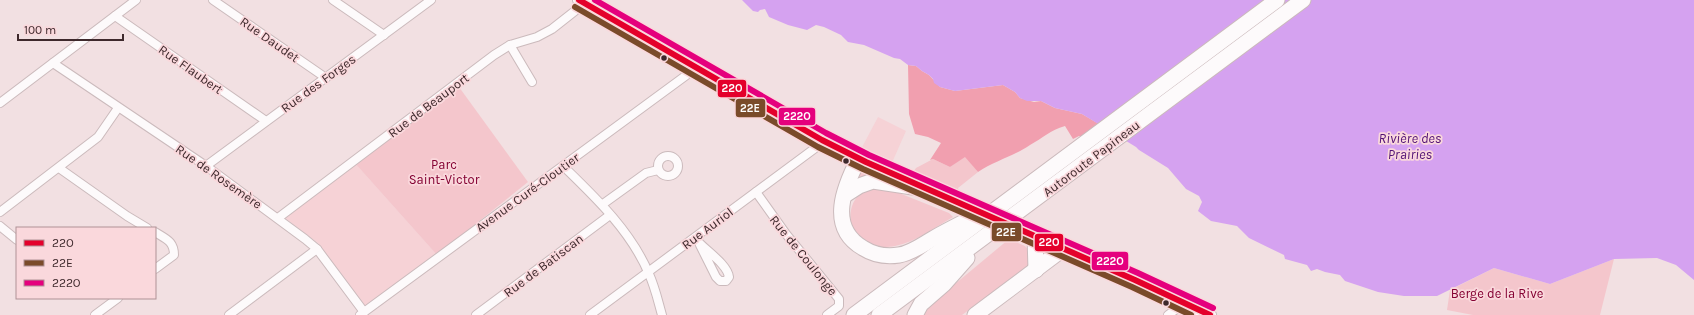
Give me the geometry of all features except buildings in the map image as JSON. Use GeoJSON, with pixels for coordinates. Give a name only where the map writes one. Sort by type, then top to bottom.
{"type":"FeatureCollection","features":[{"type":"Feature","properties":{"kind":"highway","name":"Autoroute Papineau"},"geometry":{"type":"LineString","coordinates":[[854,315],[1277,0]]}},
{"type":"Feature","properties":{"kind":"highway","name":"Autoroute Papineau"},"geometry":{"type":"LineString","coordinates":[[880,315],[1303,0]]}},
{"type":"Feature","properties":{"kind":"highway"},"geometry":{"type":"LineString","coordinates":[[859,158],[846,187],[842,203],[841,216],[844,227],[850,236],[864,249],[874,254],[886,256],[899,255],[912,251],[935,237],[1008,200]]}},
{"type":"Feature","properties":{"kind":"highway"},"geometry":{"type":"LineString","coordinates":[[845,195],[859,186],[873,181],[926,189]]}},
{"type":"Feature","properties":{"kind":"highway"},"geometry":{"type":"LineString","coordinates":[[914,315],[921,304],[944,284],[991,232]]}},
{"type":"Feature","properties":{"kind":"highway"},"geometry":{"type":"LineString","coordinates":[[1035,236],[1036,270]]}},
{"type":"Feature","properties":{"kind":"highway"},"geometry":{"type":"LineString","coordinates":[[975,315],[1063,249]]}},
{"type":"Feature","properties":{"kind":"street"},"geometry":{"type":"LineString","coordinates":[[1,99],[53,63],[136,0]]}},
{"type":"Feature","properties":{"kind":"street","name":"Rue Daudet"},"geometry":{"type":"LineString","coordinates":[[213,0],[326,78]]}},
{"type":"Feature","properties":{"kind":"street"},"geometry":{"type":"LineString","coordinates":[[333,0],[384,35]]}},
{"type":"Feature","properties":{"kind":"street","name":"Rue des Forges"},"geometry":{"type":"LineString","coordinates":[[206,166],[431,0]]}},
{"type":"Feature","properties":{"kind":"street"},"geometry":{"type":"LineString","coordinates":[[582,2],[822,140],[926,189],[1035,236],[1210,315]]}},
{"type":"Feature","properties":{"kind":"street","name":"Rue de Beauport"},"geometry":{"type":"LineString","coordinates":[[278,218],[494,55],[510,45],[537,37],[552,29],[582,2]]}},
{"type":"Feature","properties":{"kind":"street","name":"Rue Flaubert"},"geometry":{"type":"LineString","coordinates":[[115,16],[266,121]]}},
{"type":"Feature","properties":{"kind":"street"},"geometry":{"type":"LineString","coordinates":[[510,45],[532,82]]}},
{"type":"Feature","properties":{"kind":"street","name":"Rue de Rosemère"},"geometry":{"type":"LineString","coordinates":[[53,63],[206,166],[318,249],[362,314]]}},
{"type":"Feature","properties":{"kind":"street","name":"Avenue Curé-Cloutier"},"geometry":{"type":"LineString","coordinates":[[362,314],[688,74],[693,67]]}},
{"type":"Feature","properties":{"kind":"street"},"geometry":{"type":"LineString","coordinates":[[0,212],[98,137],[118,108]]}},
{"type":"Feature","properties":{"kind":"street","name":"Rue Auriol"},"geometry":{"type":"LineString","coordinates":[[590,315],[818,146],[822,140]]}},
{"type":"Feature","properties":{"kind":"street"},"geometry":{"type":"LineString","coordinates":[[563,166],[602,204],[633,246],[648,272],[662,315]]}},
{"type":"Feature","properties":{"kind":"street"},"geometry":{"type":"LineString","coordinates":[[59,168],[127,216],[146,227]]}},
{"type":"Feature","properties":{"kind":"street"},"geometry":{"type":"LineString","coordinates":[[602,204],[646,173],[658,170]]}},
{"type":"Feature","properties":{"kind":"street","name":"Rue de Coulonge"},"geometry":{"type":"LineString","coordinates":[[756,192],[786,234],[839,299],[840,306],[827,315]]}},
{"type":"Feature","properties":{"kind":"street","name":"Rue de Batiscan"},"geometry":{"type":"LineString","coordinates":[[476,315],[610,215]]}},
{"type":"Feature","properties":{"kind":"street"},"geometry":{"type":"LineString","coordinates":[[0,226],[16,239]]}},
{"type":"Feature","properties":{"kind":"street"},"geometry":{"type":"LineString","coordinates":[[156,233],[169,240],[174,248],[174,255],[156,269]]}},
{"type":"Feature","properties":{"kind":"street"},"geometry":{"type":"LineString","coordinates":[[695,238],[700,245]]}},
{"type":"Feature","properties":{"kind":"street"},"geometry":{"type":"LineString","coordinates":[[229,315],[318,249]]}},
{"type":"Feature","properties":{"kind":"street"},"geometry":{"type":"LineString","coordinates":[[96,315],[113,299]]}},
{"type":"Feature","properties":{"kind":"street"},"geometry":{"type":"LineString","coordinates":[[1168,315],[1175,310],[1181,302]]}},
{"type":"Feature","properties":{"kind":"shaded area"},"geometry":{"type":"Polygon","coordinates":[[[908,65],[916,66],[929,75],[940,87],[955,91],[1003,85],[1015,92],[1020,98],[1034,102],[1041,101],[1055,108],[1082,114],[1099,124],[1083,137],[1079,136],[1073,139],[1065,126],[1051,132],[1024,149],[978,172],[965,157],[950,167],[933,159],[930,160],[941,143],[928,137],[915,134],[909,114],[908,65]]]}},
{"type":"Feature","properties":{"kind":"shaded area"},"geometry":{"type":"Polygon","coordinates":[[[878,117],[906,131],[891,165],[860,151],[878,117]]]}},
{"type":"Feature","properties":{"kind":"shaded area"},"geometry":{"type":"Polygon","coordinates":[[[353,161],[437,255],[366,307],[318,243],[281,215],[353,161]]]}},
{"type":"Feature","properties":{"kind":"green space","name":"Parc Saint-Victor"},"geometry":{"type":"Polygon","coordinates":[[[459,87],[528,182],[437,255],[353,161],[459,87]]]}},
{"type":"Feature","properties":{"kind":"green space"},"geometry":{"type":"Polygon","coordinates":[[[965,156],[978,172],[958,188],[960,195],[911,175],[916,168],[933,159],[950,167],[965,156]]]}},
{"type":"Feature","properties":{"kind":"green space"},"geometry":{"type":"Polygon","coordinates":[[[862,166],[882,177],[856,185],[858,167],[862,166]]]}},
{"type":"Feature","properties":{"kind":"green space"},"geometry":{"type":"Polygon","coordinates":[[[884,187],[949,213],[953,217],[918,238],[903,244],[886,247],[868,245],[860,240],[852,228],[852,206],[860,194],[866,190],[884,187]]]}},
{"type":"Feature","properties":{"kind":"green space"},"geometry":{"type":"Polygon","coordinates":[[[1009,239],[1025,246],[1030,252],[1029,266],[962,315],[922,315],[931,304],[1009,239]]]}},
{"type":"Feature","properties":{"kind":"green space","name":"Berge de la Rive"},"geometry":{"type":"Polygon","coordinates":[[[1614,259],[1600,315],[1473,315],[1447,310],[1450,290],[1494,268],[1550,284],[1614,259]]]}},
{"type":"Feature","properties":{"kind":"water","name":"Rivière des Prairies"},"geometry":{"type":"Polygon","coordinates":[[[742,0],[1694,0],[1694,280],[1676,265],[1657,258],[1614,259],[1550,284],[1494,268],[1437,296],[1404,296],[1378,292],[1345,281],[1340,275],[1317,269],[1311,271],[1307,265],[1285,259],[1284,255],[1249,238],[1237,226],[1211,221],[1198,211],[1202,202],[1199,196],[1186,189],[1168,168],[1082,114],[1055,108],[1041,101],[1027,101],[1020,98],[1015,92],[1003,85],[955,91],[940,87],[934,83],[933,79],[929,75],[916,66],[908,65],[900,59],[894,58],[864,45],[848,42],[841,35],[824,27],[816,25],[807,30],[788,25],[769,17],[765,9],[758,12],[753,11],[742,0]]]}},
{"type":"Feature","properties":{"kind":"transit line","name":"22O"},"geometry":{"type":"LineString","coordinates":[[579,0],[822,140],[866,162],[1135,280],[1210,315]]}},
{"type":"Feature","properties":{"kind":"transit line","name":"222O"},"geometry":{"type":"LineString","coordinates":[[595,0],[826,133],[869,155],[1138,273],[1213,308]]}},
{"type":"Feature","properties":{"kind":"transit line","name":"22E"},"geometry":{"type":"LineString","coordinates":[[575,7],[818,147],[863,169],[1132,287],[1191,315]]}}]}
